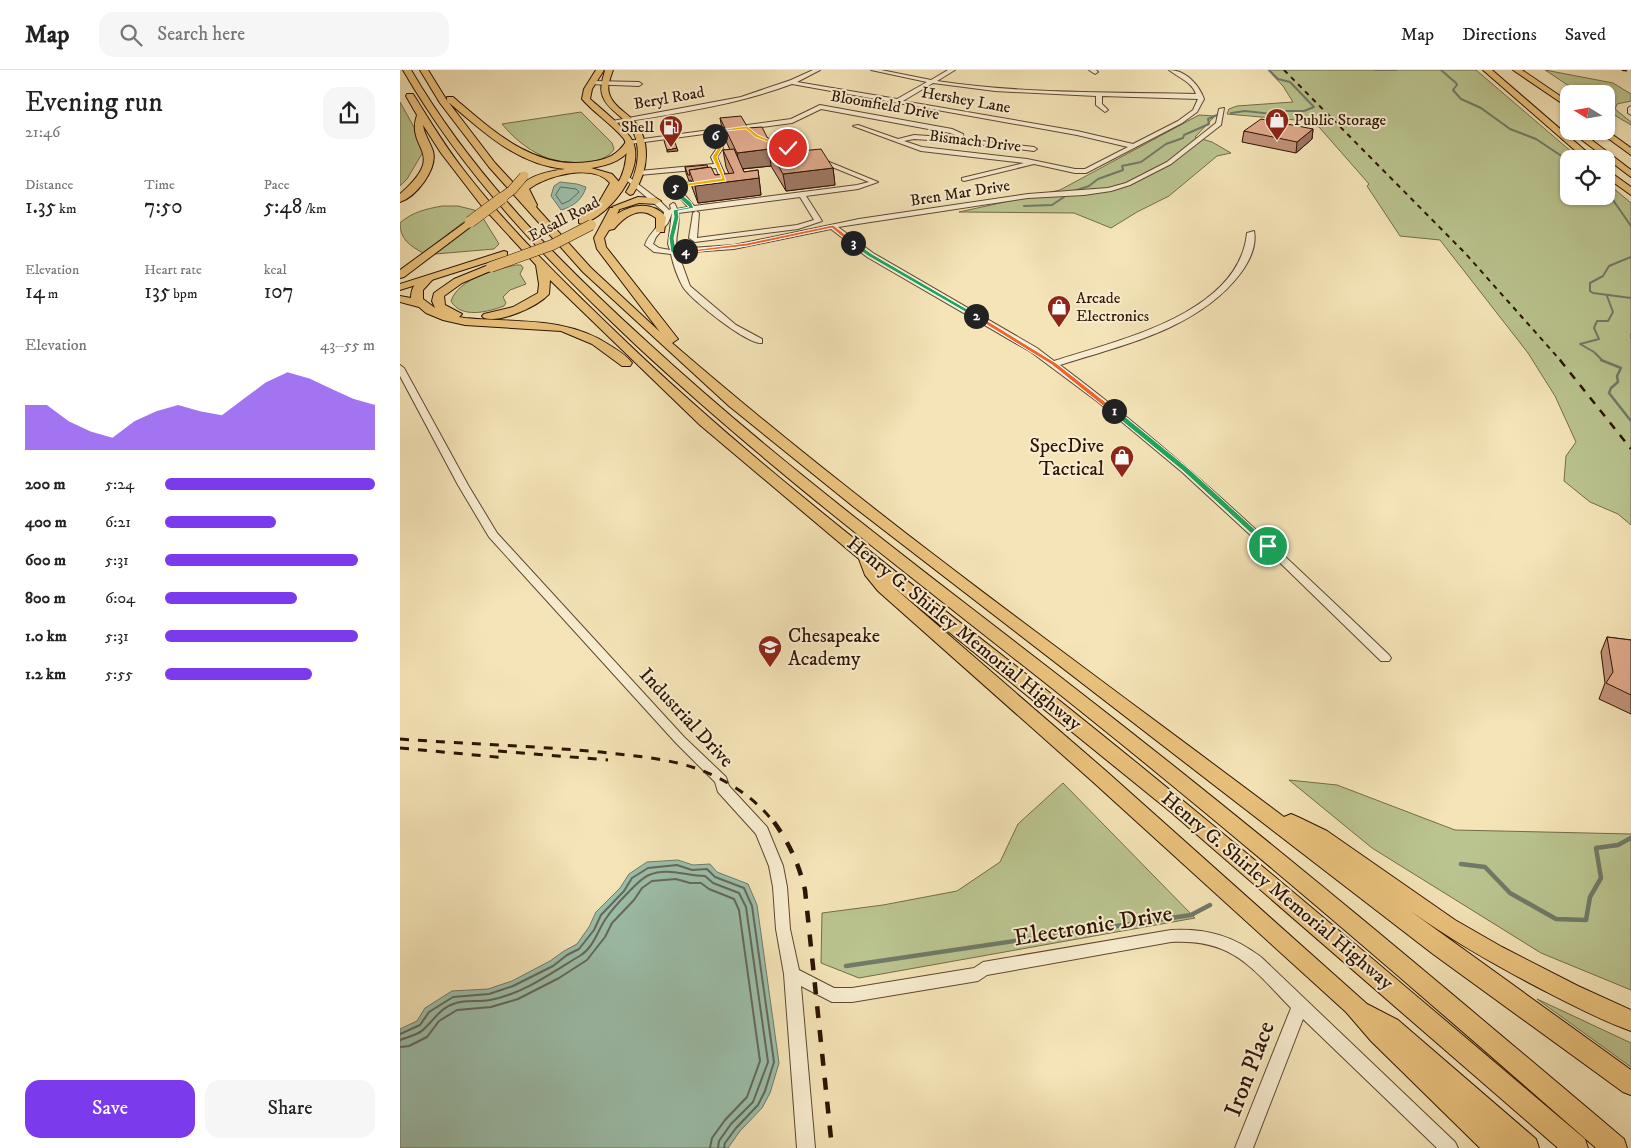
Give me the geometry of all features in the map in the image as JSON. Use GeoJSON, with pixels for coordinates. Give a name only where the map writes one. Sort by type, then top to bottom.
{"type":"FeatureCollection","features":[{"type":"Feature","properties":{"kind":"highway"},"geometry":{"type":"LineString","coordinates":[[407,70],[441,125],[494,193],[576,281],[657,359],[771,457],[860,530],[1126,737],[1275,858],[1615,1148]]}},
{"type":"Feature","properties":{"kind":"highway","name":"Henry G. Shirley Memorial Highway"},"geometry":{"type":"LineString","coordinates":[[424,70],[430,82],[487,159],[587,270],[748,415],[859,504],[1441,947],[1631,1084]]}},
{"type":"Feature","properties":{"kind":"highway"},"geometry":{"type":"LineString","coordinates":[[1487,70],[1580,150]]}},
{"type":"Feature","properties":{"kind":"highway"},"geometry":{"type":"LineString","coordinates":[[1493,70],[1560,121]]}},
{"type":"Feature","properties":{"kind":"highway"},"geometry":{"type":"LineString","coordinates":[[1517,70],[1560,101]]}},
{"type":"Feature","properties":{"kind":"highway","name":"Henry G. Shirley Memorial Highway"},"geometry":{"type":"LineString","coordinates":[[400,76],[421,116],[465,178],[541,266],[665,386],[726,441],[862,554],[1164,794],[1308,915],[1576,1148]]}},
{"type":"Feature","properties":{"kind":"highway"},"geometry":{"type":"LineString","coordinates":[[430,82],[439,86],[447,97],[509,146],[530,158],[546,164],[561,166],[606,168],[635,178]]}},
{"type":"Feature","properties":{"kind":"highway"},"geometry":{"type":"LineString","coordinates":[[1537,104],[1560,119]]}},
{"type":"Feature","properties":{"kind":"highway"},"geometry":{"type":"LineString","coordinates":[[400,199],[416,185],[428,170],[429,154],[418,127],[421,116]]}},
{"type":"Feature","properties":{"kind":"highway"},"geometry":{"type":"LineString","coordinates":[[1615,136],[1631,146]]}},
{"type":"Feature","properties":{"kind":"highway"},"geometry":{"type":"LineString","coordinates":[[1588,140],[1631,174]]}},
{"type":"Feature","properties":{"kind":"highway"},"geometry":{"type":"LineString","coordinates":[[1589,140],[1631,169]]}},
{"type":"Feature","properties":{"kind":"highway"},"geometry":{"type":"LineString","coordinates":[[1614,140],[1631,152]]}},
{"type":"Feature","properties":{"kind":"highway"},"geometry":{"type":"LineString","coordinates":[[581,166],[615,158],[627,150],[630,142]]}},
{"type":"Feature","properties":{"kind":"highway"},"geometry":{"type":"LineString","coordinates":[[400,275],[512,190],[523,168],[509,146]]}},
{"type":"Feature","properties":{"kind":"highway"},"geometry":{"type":"LineString","coordinates":[[539,215],[524,192],[524,188],[541,177],[566,172],[592,171],[613,179],[615,186],[600,209]]}},
{"type":"Feature","properties":{"kind":"highway"},"geometry":{"type":"LineString","coordinates":[[1615,179],[1631,192]]}},
{"type":"Feature","properties":{"kind":"highway"},"geometry":{"type":"LineString","coordinates":[[615,208],[599,238],[601,247],[644,301],[685,360]]}},
{"type":"Feature","properties":{"kind":"highway"},"geometry":{"type":"LineString","coordinates":[[608,257],[605,236],[611,225],[621,214],[640,209],[655,212],[662,221],[660,230]]}},
{"type":"Feature","properties":{"kind":"highway"},"geometry":{"type":"LineString","coordinates":[[492,267],[458,281],[444,290],[438,295],[440,307],[460,315],[491,315],[512,311],[531,304],[543,294],[545,284],[541,266]]}},
{"type":"Feature","properties":{"kind":"highway"},"geometry":{"type":"LineString","coordinates":[[427,279],[417,289],[417,300],[428,311],[453,320],[538,325],[587,336],[616,354],[648,383],[665,386]]}},
{"type":"Feature","properties":{"kind":"highway"},"geometry":{"type":"LineString","coordinates":[[400,299],[421,304]]}},
{"type":"Feature","properties":{"kind":"highway"},"geometry":{"type":"LineString","coordinates":[[862,554],[873,575],[884,586],[1354,1005],[1379,1034],[1498,1148]]}},
{"type":"Feature","properties":{"kind":"highway"},"geometry":{"type":"LineString","coordinates":[[1252,802],[1320,837],[1447,926],[1519,967],[1576,1003],[1631,1029]]}},
{"type":"Feature","properties":{"kind":"highway"},"geometry":{"type":"LineString","coordinates":[[1519,967],[1631,1021]]}},
{"type":"Feature","properties":{"kind":"highway"},"geometry":{"type":"LineString","coordinates":[[1354,1005],[1390,1027],[1527,1148]]}},
{"type":"Feature","properties":{"kind":"highway"},"geometry":{"type":"LineString","coordinates":[[1524,1070],[1627,1148]]}},
{"type":"Feature","properties":{"kind":"main road"},"geometry":{"type":"LineString","coordinates":[[600,70],[586,93],[586,100],[623,132],[630,142]]}},
{"type":"Feature","properties":{"kind":"main road"},"geometry":{"type":"LineString","coordinates":[[609,70],[603,89],[606,99],[637,128],[642,141],[643,150],[635,178]]}},
{"type":"Feature","properties":{"kind":"main road","name":"Edsall Road"},"geometry":{"type":"LineString","coordinates":[[400,294],[492,267],[552,245],[615,208],[635,178],[630,142]]}},
{"type":"Feature","properties":{"kind":"main road","name":"Edsall Road"},"geometry":{"type":"LineString","coordinates":[[400,287],[543,241],[587,223],[620,189],[635,178]]}},
{"type":"Feature","properties":{"kind":"main road"},"geometry":{"type":"LineString","coordinates":[[615,208],[638,200],[656,201]]}},
{"type":"Feature","properties":{"kind":"street","name":"Beryl Road"},"geometry":{"type":"LineString","coordinates":[[610,122],[758,95],[794,83],[817,70]]}},
{"type":"Feature","properties":{"kind":"street"},"geometry":{"type":"LineString","coordinates":[[874,70],[931,82],[1010,91],[1200,96]]}},
{"type":"Feature","properties":{"kind":"street"},"geometry":{"type":"LineString","coordinates":[[898,101],[952,70]]}},
{"type":"Feature","properties":{"kind":"street"},"geometry":{"type":"LineString","coordinates":[[1134,146],[1189,116],[1200,104],[1200,96],[1194,85],[1172,70]]}},
{"type":"Feature","properties":{"kind":"street","name":"Hershey Lane"},"geometry":{"type":"LineString","coordinates":[[794,83],[1086,135],[1134,146]]}},
{"type":"Feature","properties":{"kind":"street"},"geometry":{"type":"LineString","coordinates":[[592,84],[639,84]]}},
{"type":"Feature","properties":{"kind":"street"},"geometry":{"type":"LineString","coordinates":[[1099,94],[1099,105],[1106,110]]}},
{"type":"Feature","properties":{"kind":"street","name":"Bloomfield Drive"},"geometry":{"type":"LineString","coordinates":[[630,142],[792,122],[820,107],[952,131],[961,135],[961,140]]}},
{"type":"Feature","properties":{"kind":"street"},"geometry":{"type":"LineString","coordinates":[[1631,108],[1631,113]]}},
{"type":"Feature","properties":{"kind":"street","name":"Bren Mar Drive"},"geometry":{"type":"LineString","coordinates":[[666,212],[666,222],[650,241],[650,247],[660,251],[674,252],[747,245],[833,226],[1020,198],[1084,193],[1120,187],[1165,166],[1222,124],[1222,109]]}},
{"type":"Feature","properties":{"kind":"street","name":"Bismach Drive"},"geometry":{"type":"LineString","coordinates":[[856,126],[921,149],[1034,162],[1075,171],[1086,171],[1126,152],[1134,146]]}},
{"type":"Feature","properties":{"kind":"street"},"geometry":{"type":"LineString","coordinates":[[747,127],[750,132],[757,136],[797,151]]}},
{"type":"Feature","properties":{"kind":"street"},"geometry":{"type":"LineString","coordinates":[[713,131],[720,148],[714,155],[724,180],[674,186],[678,195],[689,203],[694,210],[693,238],[696,240],[798,226],[818,221],[802,194]]}},
{"type":"Feature","properties":{"kind":"street","name":"Bloomfield Drive"},"geometry":{"type":"LineString","coordinates":[[896,141],[914,137],[1034,148]]}},
{"type":"Feature","properties":{"kind":"street"},"geometry":{"type":"LineString","coordinates":[[635,178],[663,206],[666,212],[694,210],[858,187],[875,182],[805,155]]}},
{"type":"Feature","properties":{"kind":"street","name":"Bismach Drive"},"geometry":{"type":"LineString","coordinates":[[964,179],[1034,162]]}},
{"type":"Feature","properties":{"kind":"street"},"geometry":{"type":"LineString","coordinates":[[635,178],[718,164]]}},
{"type":"Feature","properties":{"kind":"street"},"geometry":{"type":"LineString","coordinates":[[635,178],[672,205],[675,210],[676,217],[672,238],[674,252],[685,283],[690,290],[734,327],[759,341]]}},
{"type":"Feature","properties":{"kind":"street"},"geometry":{"type":"LineString","coordinates":[[833,226],[870,255],[1003,331],[1054,364],[1185,470],[1275,552],[1385,658]]}},
{"type":"Feature","properties":{"kind":"street"},"geometry":{"type":"LineString","coordinates":[[1054,364],[1148,332],[1179,319],[1205,304],[1229,284],[1242,267],[1248,253],[1251,233]]}},
{"type":"Feature","properties":{"kind":"street","name":"Industrial Drive"},"geometry":{"type":"LineString","coordinates":[[400,368],[463,485],[493,535],[680,740],[720,780],[724,788],[762,831],[776,866],[780,887],[783,929],[792,974],[806,1148]]}},
{"type":"Feature","properties":{"kind":"street","name":"Electronic Drive"},"geometry":{"type":"LineString","coordinates":[[792,974],[832,995],[852,995],[978,974],[983,969],[1171,936],[1190,935],[1225,942],[1256,962],[1449,1148]]}},
{"type":"Feature","properties":{"kind":"street","name":"Iron Place"},"geometry":{"type":"LineString","coordinates":[[1244,1148],[1300,1006]]}},
{"type":"Feature","properties":{"kind":"green space"},"geometry":{"type":"Polygon","coordinates":[[[1268,70],[1476,70],[1569,150],[1560,150],[1560,205],[1615,205],[1615,190],[1631,203],[1631,525],[1618,514],[1590,502],[1564,481],[1566,456],[1576,442],[1555,396],[1528,353],[1440,240],[1400,236],[1367,186],[1369,184],[1319,127],[1296,120],[1227,114],[1229,109],[1237,106],[1293,102],[1283,86],[1268,70]]]}},
{"type":"Feature","properties":{"kind":"green space"},"geometry":{"type":"Polygon","coordinates":[[[1545,70],[1613,83],[1631,94],[1631,101],[1617,104],[1615,109],[1615,85],[1568,85],[1545,70]]]}},
{"type":"Feature","properties":{"kind":"green space"},"geometry":{"type":"Polygon","coordinates":[[[400,102],[419,136],[423,152],[407,179],[400,186],[400,102]]]}},
{"type":"Feature","properties":{"kind":"green space"},"geometry":{"type":"Polygon","coordinates":[[[1615,109],[1631,122],[1631,125],[1615,115],[1615,109]]]}},
{"type":"Feature","properties":{"kind":"green space"},"geometry":{"type":"Polygon","coordinates":[[[581,112],[612,143],[614,149],[606,157],[581,163],[555,161],[521,143],[502,124],[581,112]]]}},
{"type":"Feature","properties":{"kind":"green space"},"geometry":{"type":"Polygon","coordinates":[[[1199,115],[1215,116],[1195,137],[1212,142],[1231,153],[1217,156],[1169,196],[1111,228],[1074,213],[959,212],[1060,190],[1199,115]]]}},
{"type":"Feature","properties":{"kind":"green space"},"geometry":{"type":"Polygon","coordinates":[[[442,206],[458,206],[478,211],[423,253],[406,241],[400,229],[400,223],[414,214],[442,206]]]}},
{"type":"Feature","properties":{"kind":"green space"},"geometry":{"type":"Polygon","coordinates":[[[483,218],[499,244],[494,249],[435,254],[483,218]]]}},
{"type":"Feature","properties":{"kind":"green space"},"geometry":{"type":"Polygon","coordinates":[[[521,265],[523,268],[520,274],[526,284],[510,290],[503,297],[506,303],[504,306],[483,312],[468,312],[455,307],[451,301],[455,293],[462,286],[479,276],[521,265]]]}},
{"type":"Feature","properties":{"kind":"green space"},"geometry":{"type":"Polygon","coordinates":[[[1289,780],[1337,785],[1455,830],[1631,834],[1631,990],[1541,953],[1372,848],[1289,780]]]}},
{"type":"Feature","properties":{"kind":"green space"},"geometry":{"type":"Polygon","coordinates":[[[1063,783],[1195,918],[859,978],[821,963],[822,913],[883,905],[957,891],[1000,862],[1018,824],[1063,783]]]}},
{"type":"Feature","properties":{"kind":"green space"},"geometry":{"type":"Polygon","coordinates":[[[1537,999],[1631,1043],[1631,1067],[1537,999]]]}},
{"type":"Feature","properties":{"kind":"water"},"geometry":{"type":"Polygon","coordinates":[[[560,182],[586,187],[583,195],[577,202],[561,210],[551,196],[554,186],[560,182]]]}},
{"type":"Feature","properties":{"kind":"water"},"geometry":{"type":"Polygon","coordinates":[[[678,860],[693,865],[710,864],[717,872],[748,884],[757,905],[779,1063],[770,1093],[762,1108],[740,1131],[728,1148],[400,1148],[400,1029],[417,1021],[425,1008],[452,991],[488,989],[512,981],[550,961],[577,944],[589,927],[596,912],[620,888],[629,874],[647,862],[678,860]]]}},
{"type":"Feature","properties":{"kind":"building"},"geometry":{"type":"Polygon","coordinates":[[[741,116],[748,128],[762,127],[771,145],[796,142],[801,151],[821,149],[833,168],[783,174],[769,149],[737,153],[720,118],[741,116]]]}},
{"type":"Feature","properties":{"kind":"building"},"geometry":{"type":"Polygon","coordinates":[[[1261,119],[1313,129],[1297,142],[1244,131],[1261,119]]]}},
{"type":"Feature","properties":{"kind":"building","name":"Shell"},"geometry":{"type":"Polygon","coordinates":[[[674,140],[677,148],[667,150],[664,141],[674,140]]]}},
{"type":"Feature","properties":{"kind":"building"},"geometry":{"type":"Polygon","coordinates":[[[734,149],[744,172],[758,170],[759,178],[695,186],[689,170],[711,167],[715,175],[734,173],[723,150],[734,149]]]}},
{"type":"Feature","properties":{"kind":"building"},"geometry":{"type":"Polygon","coordinates":[[[707,165],[708,167],[689,170],[690,175],[688,175],[685,167],[707,165]]]}},
{"type":"Feature","properties":{"kind":"building"},"geometry":{"type":"Polygon","coordinates":[[[1607,637],[1631,640],[1631,695],[1606,683],[1613,672],[1607,637]]]}},
{"type":"Feature","properties":{"kind":"waterway"},"geometry":{"type":"LineString","coordinates":[[1231,113],[1245,111],[1282,115],[1286,111],[1304,111],[1314,107],[1290,82],[1278,79],[1269,70]]}},
{"type":"Feature","properties":{"kind":"waterway"},"geometry":{"type":"LineString","coordinates":[[1375,70],[1396,70]]}},
{"type":"Feature","properties":{"kind":"waterway"},"geometry":{"type":"LineString","coordinates":[[1441,70],[1456,83],[1457,85],[1453,90],[1461,99],[1481,108],[1510,129],[1536,139],[1560,155]]}},
{"type":"Feature","properties":{"kind":"waterway"},"geometry":{"type":"LineString","coordinates":[[1074,191],[1089,186],[1098,179],[1123,170],[1122,166],[1141,162],[1166,144],[1183,138],[1184,135],[1209,124],[1208,119],[1217,115]]}},
{"type":"Feature","properties":{"kind":"waterway"},"geometry":{"type":"LineString","coordinates":[[1024,206],[1052,205],[1064,197]]}},
{"type":"Feature","properties":{"kind":"waterway"},"geometry":{"type":"LineString","coordinates":[[1615,203],[1631,226]]}},
{"type":"Feature","properties":{"kind":"waterway"},"geometry":{"type":"LineString","coordinates":[[1631,257],[1609,266],[1603,276],[1590,283],[1590,291],[1593,293],[1631,298]]}},
{"type":"Feature","properties":{"kind":"waterway"},"geometry":{"type":"LineString","coordinates":[[1603,361],[1594,352],[1580,344],[1599,339],[1594,328],[1597,321],[1608,321],[1613,312],[1607,296]]}},
{"type":"Feature","properties":{"kind":"waterway"},"geometry":{"type":"LineString","coordinates":[[1603,361],[1621,368],[1617,376],[1618,382],[1611,388],[1609,393],[1631,421]]}},
{"type":"Feature","properties":{"kind":"waterway"},"geometry":{"type":"LineString","coordinates":[[1461,864],[1485,867],[1510,893],[1556,919],[1586,920],[1590,897],[1601,878],[1596,848],[1618,845],[1631,838]]}},
{"type":"Feature","properties":{"kind":"waterway"},"geometry":{"type":"LineString","coordinates":[[846,966],[1191,915],[1210,905]]}},
{"type":"Feature","properties":{"kind":"railway"},"geometry":{"type":"LineString","coordinates":[[1284,70],[1465,253],[1561,361]]}},
{"type":"Feature","properties":{"kind":"railway"},"geometry":{"type":"LineString","coordinates":[[1622,70],[1631,71]]}},
{"type":"Feature","properties":{"kind":"railway"},"geometry":{"type":"LineString","coordinates":[[1560,360],[1631,449]]}},
{"type":"Feature","properties":{"kind":"railway"},"geometry":{"type":"LineString","coordinates":[[400,739],[601,752],[674,762],[698,769],[730,784],[750,798],[775,824]]}},
{"type":"Feature","properties":{"kind":"railway"},"geometry":{"type":"LineString","coordinates":[[400,748],[507,758]]}},
{"type":"Feature","properties":{"kind":"railway"},"geometry":{"type":"LineString","coordinates":[[498,751],[608,760]]}},
{"type":"Feature","properties":{"kind":"railway"},"geometry":{"type":"LineString","coordinates":[[774,822],[793,854],[805,890],[832,1148]]}},
{"type":"Feature","properties":{"kind":"place","name":"Public Storage"},"geometry":{"type":"Point","coordinates":[1277,141]}},
{"type":"Feature","properties":{"kind":"place","name":"Shell"},"geometry":{"type":"Point","coordinates":[671,148]}},
{"type":"Feature","properties":{"kind":"place","name":"Arcade Electronics"},"geometry":{"type":"Point","coordinates":[1059,328]}},
{"type":"Feature","properties":{"kind":"place","name":"SpecDive Tactical"},"geometry":{"type":"Point","coordinates":[1122,478]}},
{"type":"Feature","properties":{"kind":"place","name":"Chesapeake Academy"},"geometry":{"type":"Point","coordinates":[770,668]}},
{"type":"Feature","properties":{"kind":"route"},"geometry":{"type":"LineString","coordinates":[[788,148],[757,136],[750,132],[747,127],[713,131],[720,148],[714,157],[724,180],[674,186],[678,195],[689,203],[692,208],[675,210],[676,217],[672,238],[674,252],[747,245],[833,226],[870,255],[1003,331],[1054,364],[1101,400],[1185,470],[1268,546]]}}]}
